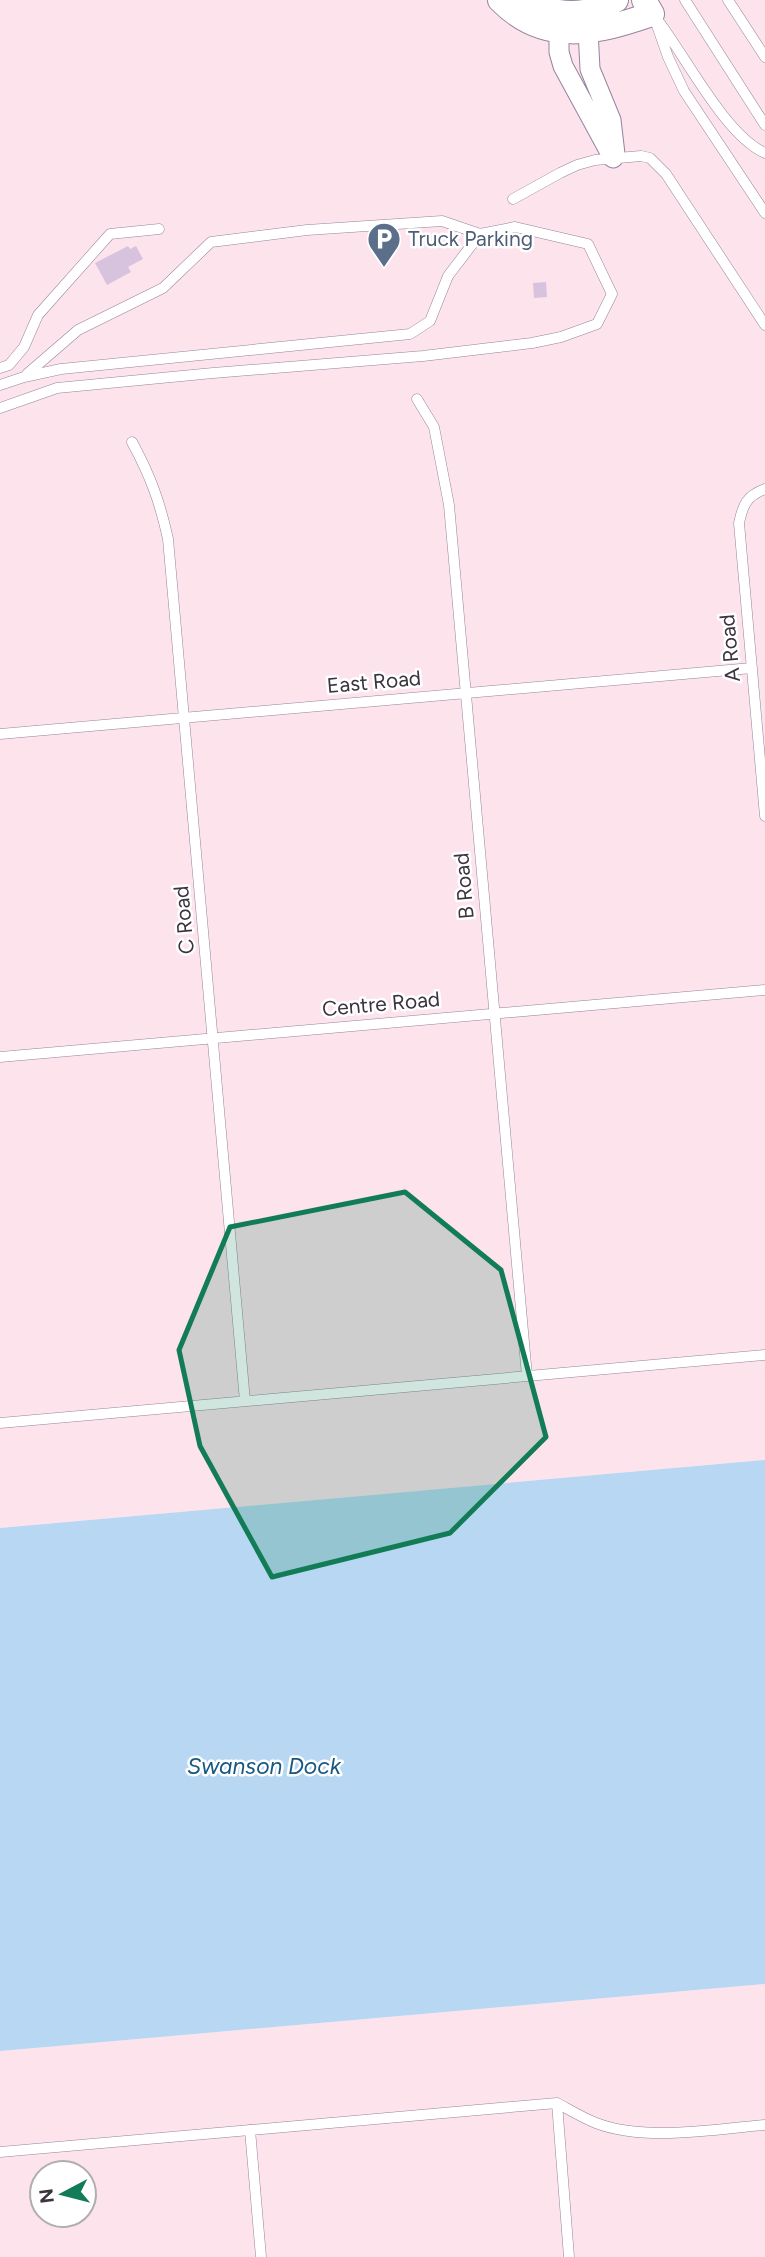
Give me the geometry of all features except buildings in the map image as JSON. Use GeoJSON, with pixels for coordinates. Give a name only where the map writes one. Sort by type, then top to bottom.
{"type":"FeatureCollection","features":[{"type":"Feature","properties":{"kind":"street"},"geometry":{"type":"LineString","coordinates":[[500,0],[514,15],[526,22],[559,31],[588,30],[648,7]]}},
{"type":"Feature","properties":{"kind":"street"},"geometry":{"type":"LineString","coordinates":[[528,0],[558,14],[593,10],[616,0]]}},
{"type":"Feature","properties":{"kind":"street"},"geometry":{"type":"LineString","coordinates":[[588,30],[590,69],[611,120],[616,149],[613,159]]}},
{"type":"Feature","properties":{"kind":"street"},"geometry":{"type":"LineString","coordinates":[[559,31],[559,52],[564,66],[613,159]]}},
{"type":"Feature","properties":{"kind":"lane"},"geometry":{"type":"LineString","coordinates":[[685,0],[765,125]]}},
{"type":"Feature","properties":{"kind":"lane"},"geometry":{"type":"LineString","coordinates":[[729,0],[765,57]]}},
{"type":"Feature","properties":{"kind":"lane"},"geometry":{"type":"LineString","coordinates":[[648,7],[717,108],[753,148],[765,153]]}},
{"type":"Feature","properties":{"kind":"lane"},"geometry":{"type":"LineString","coordinates":[[648,7],[684,91],[765,213]]}},
{"type":"Feature","properties":{"kind":"lane"},"geometry":{"type":"LineString","coordinates":[[513,200],[577,165],[641,156],[650,158],[659,165],[765,325]]}},
{"type":"Feature","properties":{"kind":"lane"},"geometry":{"type":"LineString","coordinates":[[0,408],[57,388],[423,356],[532,343],[561,337],[597,324],[612,294],[588,244],[515,227],[480,234],[442,221],[307,230],[211,242],[163,288],[78,330],[24,377]]}},
{"type":"Feature","properties":{"kind":"lane"},"geometry":{"type":"LineString","coordinates":[[0,368],[9,365],[24,347],[38,315],[110,234],[159,229]]}},
{"type":"Feature","properties":{"kind":"lane"},"geometry":{"type":"LineString","coordinates":[[0,385],[61,369],[410,334],[430,321],[448,276],[480,234]]}},
{"type":"Feature","properties":{"kind":"lane","name":"B Road"},"geometry":{"type":"LineString","coordinates":[[417,399],[434,427],[449,505],[527,1376]]}},
{"type":"Feature","properties":{"kind":"lane","name":"C Road"},"geometry":{"type":"LineString","coordinates":[[132,442],[152,478],[168,539],[245,1401]]}},
{"type":"Feature","properties":{"kind":"lane","name":"A Road"},"geometry":{"type":"LineString","coordinates":[[765,489],[751,495],[742,506],[739,523],[765,816]]}},
{"type":"Feature","properties":{"kind":"lane","name":"East Road"},"geometry":{"type":"LineString","coordinates":[[0,734],[752,668]]}},
{"type":"Feature","properties":{"kind":"lane","name":"Centre Road"},"geometry":{"type":"LineString","coordinates":[[0,1057],[765,990]]}},
{"type":"Feature","properties":{"kind":"lane"},"geometry":{"type":"LineString","coordinates":[[0,1423],[765,1355]]}},
{"type":"Feature","properties":{"kind":"lane"},"geometry":{"type":"LineString","coordinates":[[557,2103],[569,2257]]}},
{"type":"Feature","properties":{"kind":"lane"},"geometry":{"type":"LineString","coordinates":[[0,2152],[557,2103],[596,2123],[628,2131],[684,2132],[765,2125]]}},
{"type":"Feature","properties":{"kind":"lane"},"geometry":{"type":"LineString","coordinates":[[250,2130],[261,2257]]}},
{"type":"Feature","properties":{"kind":"highlighted area"},"geometry":{"type":"Polygon","coordinates":[[[405,1192],[501,1270],[546,1437],[450,1533],[272,1577],[200,1446],[179,1350],[230,1227],[405,1192]]]}},
{"type":"Feature","properties":{"kind":"shaded area"},"geometry":{"type":"Polygon","coordinates":[[[0,0],[765,0],[765,1460],[0,1528],[0,0]]]}},
{"type":"Feature","properties":{"kind":"shaded area"},"geometry":{"type":"Polygon","coordinates":[[[765,1984],[765,2257],[0,2257],[0,2051],[765,1984]]]}},
{"type":"Feature","properties":{"kind":"water","name":"Swanson Dock"},"geometry":{"type":"Polygon","coordinates":[[[765,1460],[765,1984],[0,2051],[0,1528],[765,1460]]]}},
{"type":"Feature","properties":{"kind":"place","name":"Truck Parking"},"geometry":{"type":"Point","coordinates":[384,269]}}]}
